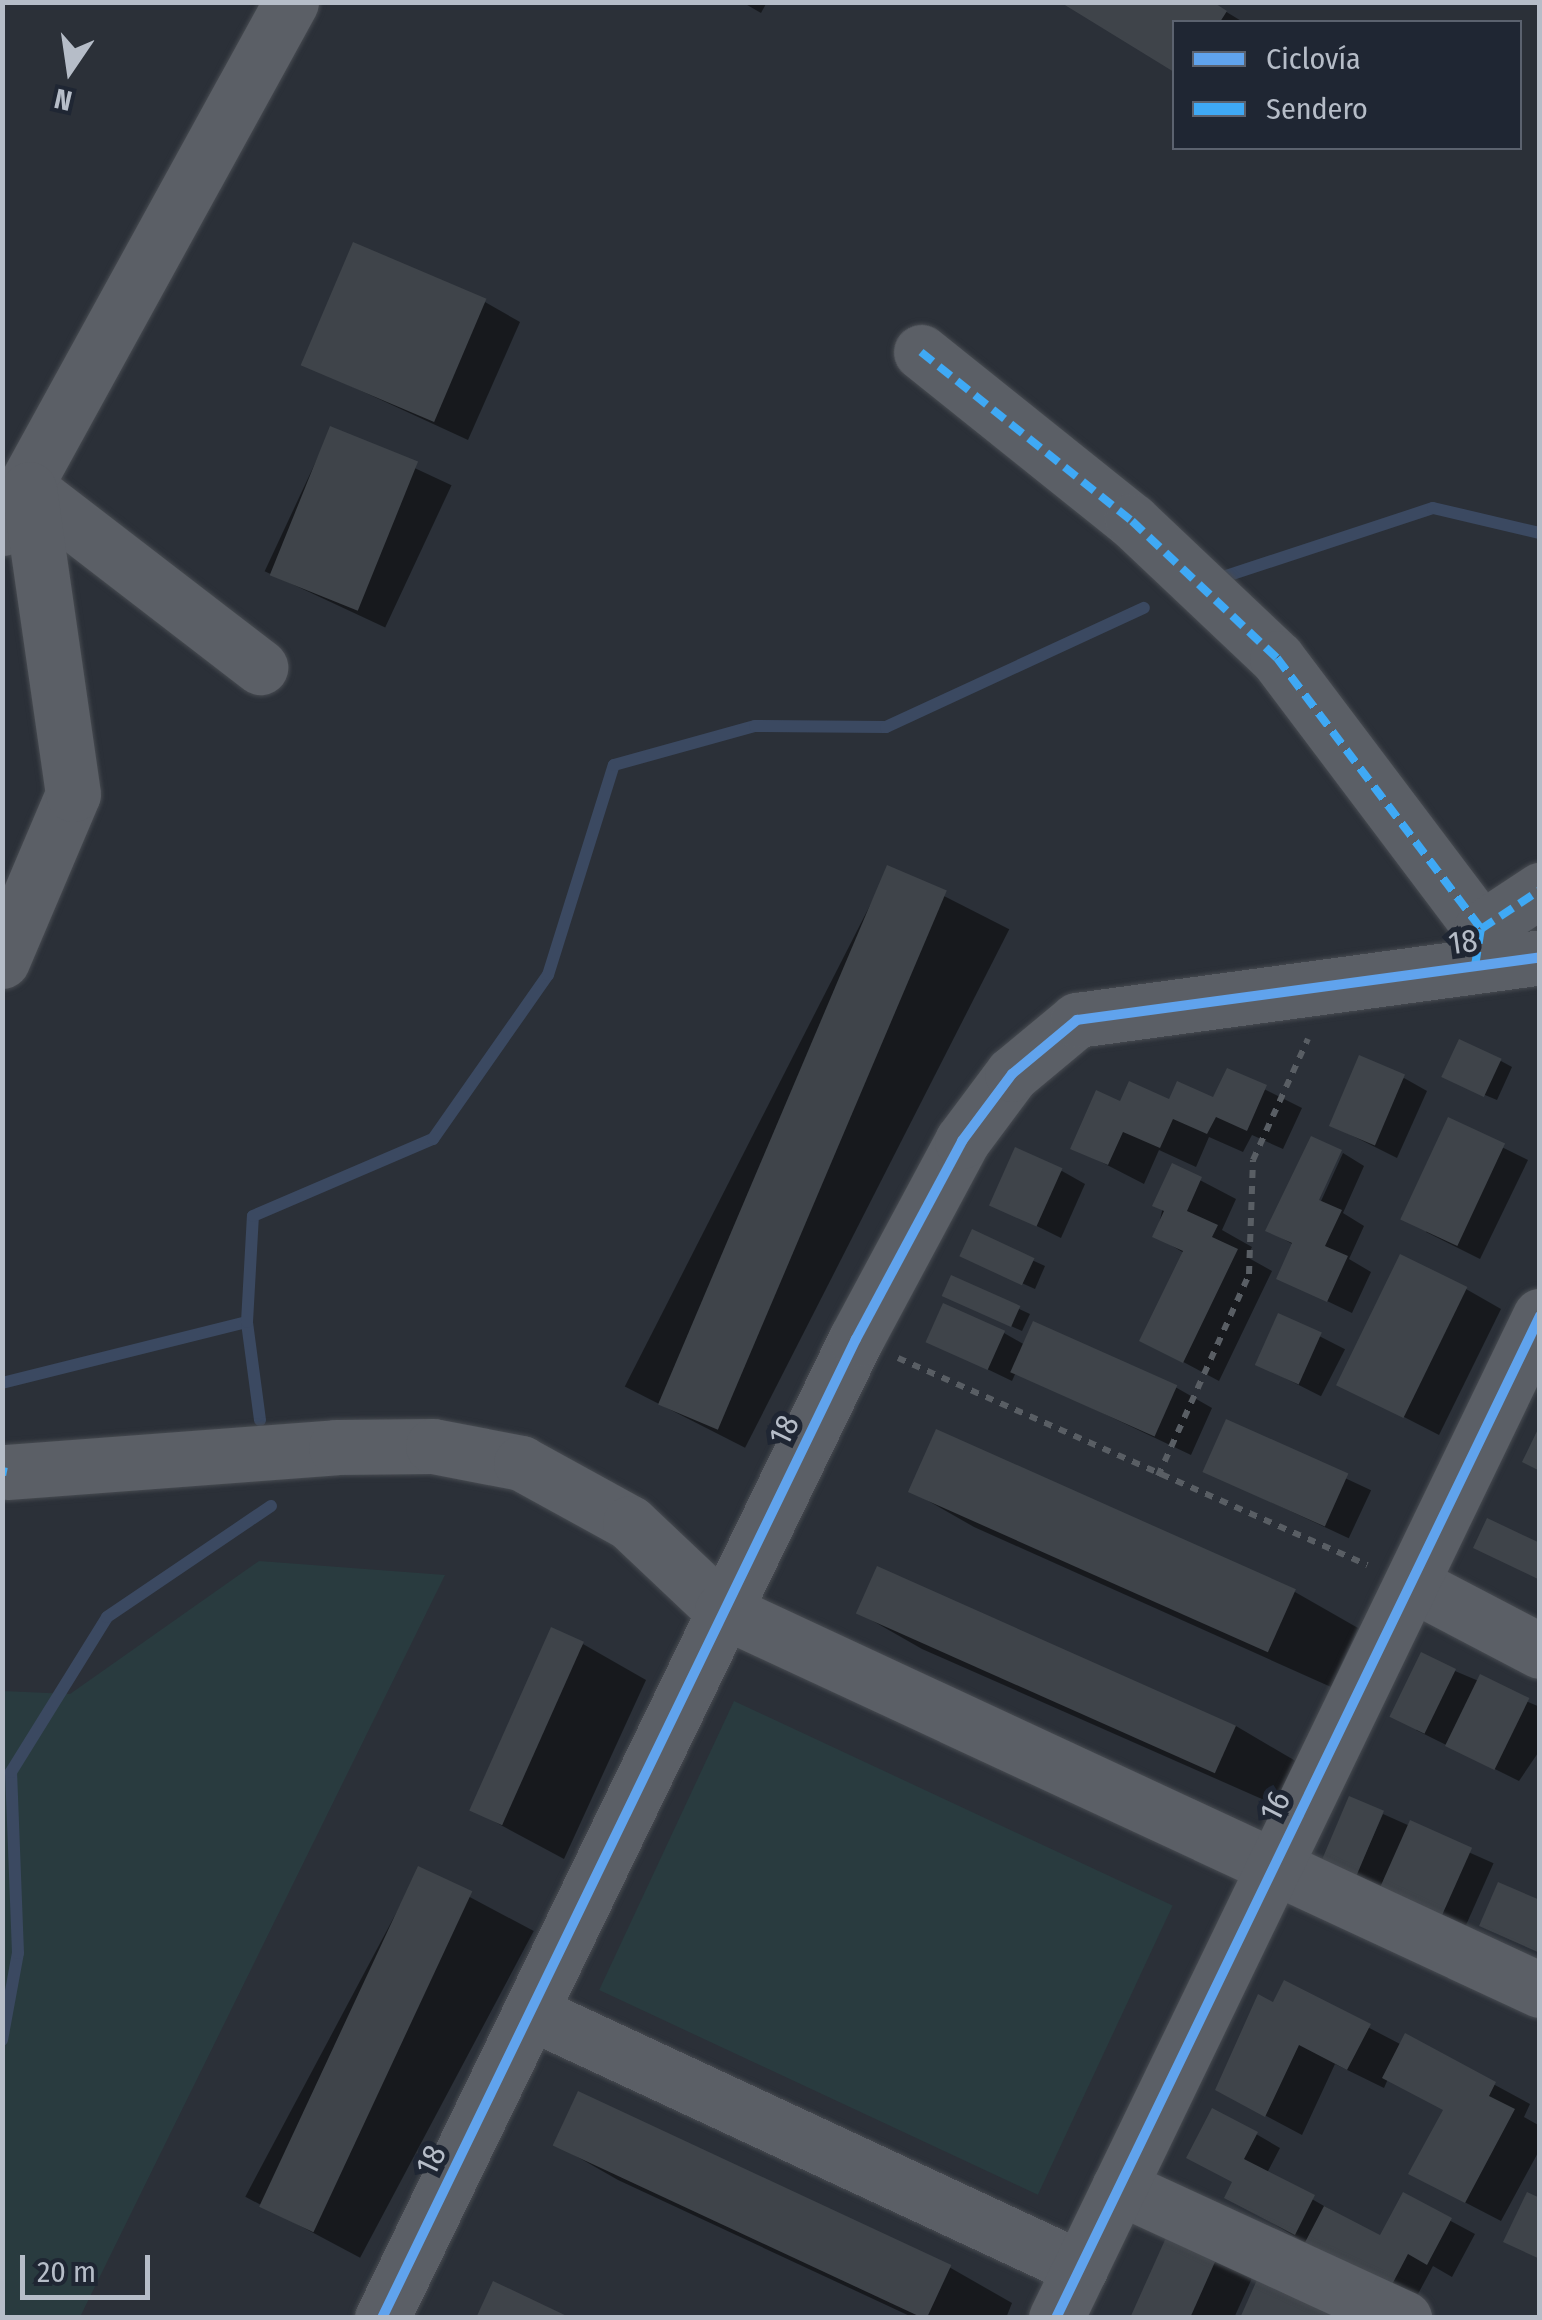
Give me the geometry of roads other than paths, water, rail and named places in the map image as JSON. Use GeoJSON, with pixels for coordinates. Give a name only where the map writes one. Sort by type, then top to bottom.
{"type":"FeatureCollection","features":[{"type":"Feature","properties":{"kind":"street"},"geometry":{"type":"LineString","coordinates":[[2,961],[73,794],[16,508],[291,2]]}},
{"type":"Feature","properties":{"kind":"street"},"geometry":{"type":"LineString","coordinates":[[921,352],[1079,476],[1277,658],[1478,948],[1540,890]]}},
{"type":"Feature","properties":{"kind":"street"},"geometry":{"type":"LineString","coordinates":[[16,508],[260,667]]}},
{"type":"Feature","properties":{"kind":"street","name":"18"},"geometry":{"type":"LineString","coordinates":[[382,2318],[856,1339],[962,1141],[1012,1074],[1077,1020],[1331,988],[1478,948],[1540,957]]}},
{"type":"Feature","properties":{"kind":"street","name":"16"},"geometry":{"type":"LineString","coordinates":[[1056,2318],[1275,1862],[1414,1585],[1540,1316]]}},
{"type":"Feature","properties":{"kind":"street"},"geometry":{"type":"LineString","coordinates":[[7,1472],[336,1447],[434,1446],[521,1462],[630,1523],[722,1610],[1275,1862],[1540,1990]]}},
{"type":"Feature","properties":{"kind":"street"},"geometry":{"type":"LineString","coordinates":[[1414,1585],[1540,1651]]}},
{"type":"Feature","properties":{"kind":"street"},"geometry":{"type":"LineString","coordinates":[[530,2012],[1080,2268]]}},
{"type":"Feature","properties":{"kind":"street"},"geometry":{"type":"LineString","coordinates":[[1119,2188],[1404,2318]]}},
{"type":"Feature","properties":{"kind":"waterway"},"geometry":{"type":"LineString","coordinates":[[1220,578],[1433,508],[1540,533]]}},
{"type":"Feature","properties":{"kind":"waterway"},"geometry":{"type":"LineString","coordinates":[[260,1420],[247,1322],[253,1216],[433,1139],[548,975],[614,765],[755,726],[886,727],[1144,608]]}},
{"type":"Feature","properties":{"kind":"waterway"},"geometry":{"type":"LineString","coordinates":[[2,1383],[247,1322]]}},
{"type":"Feature","properties":{"kind":"waterway"},"geometry":{"type":"LineString","coordinates":[[2,2040],[18,1953],[11,1772],[107,1617],[271,1506]]}}]}
